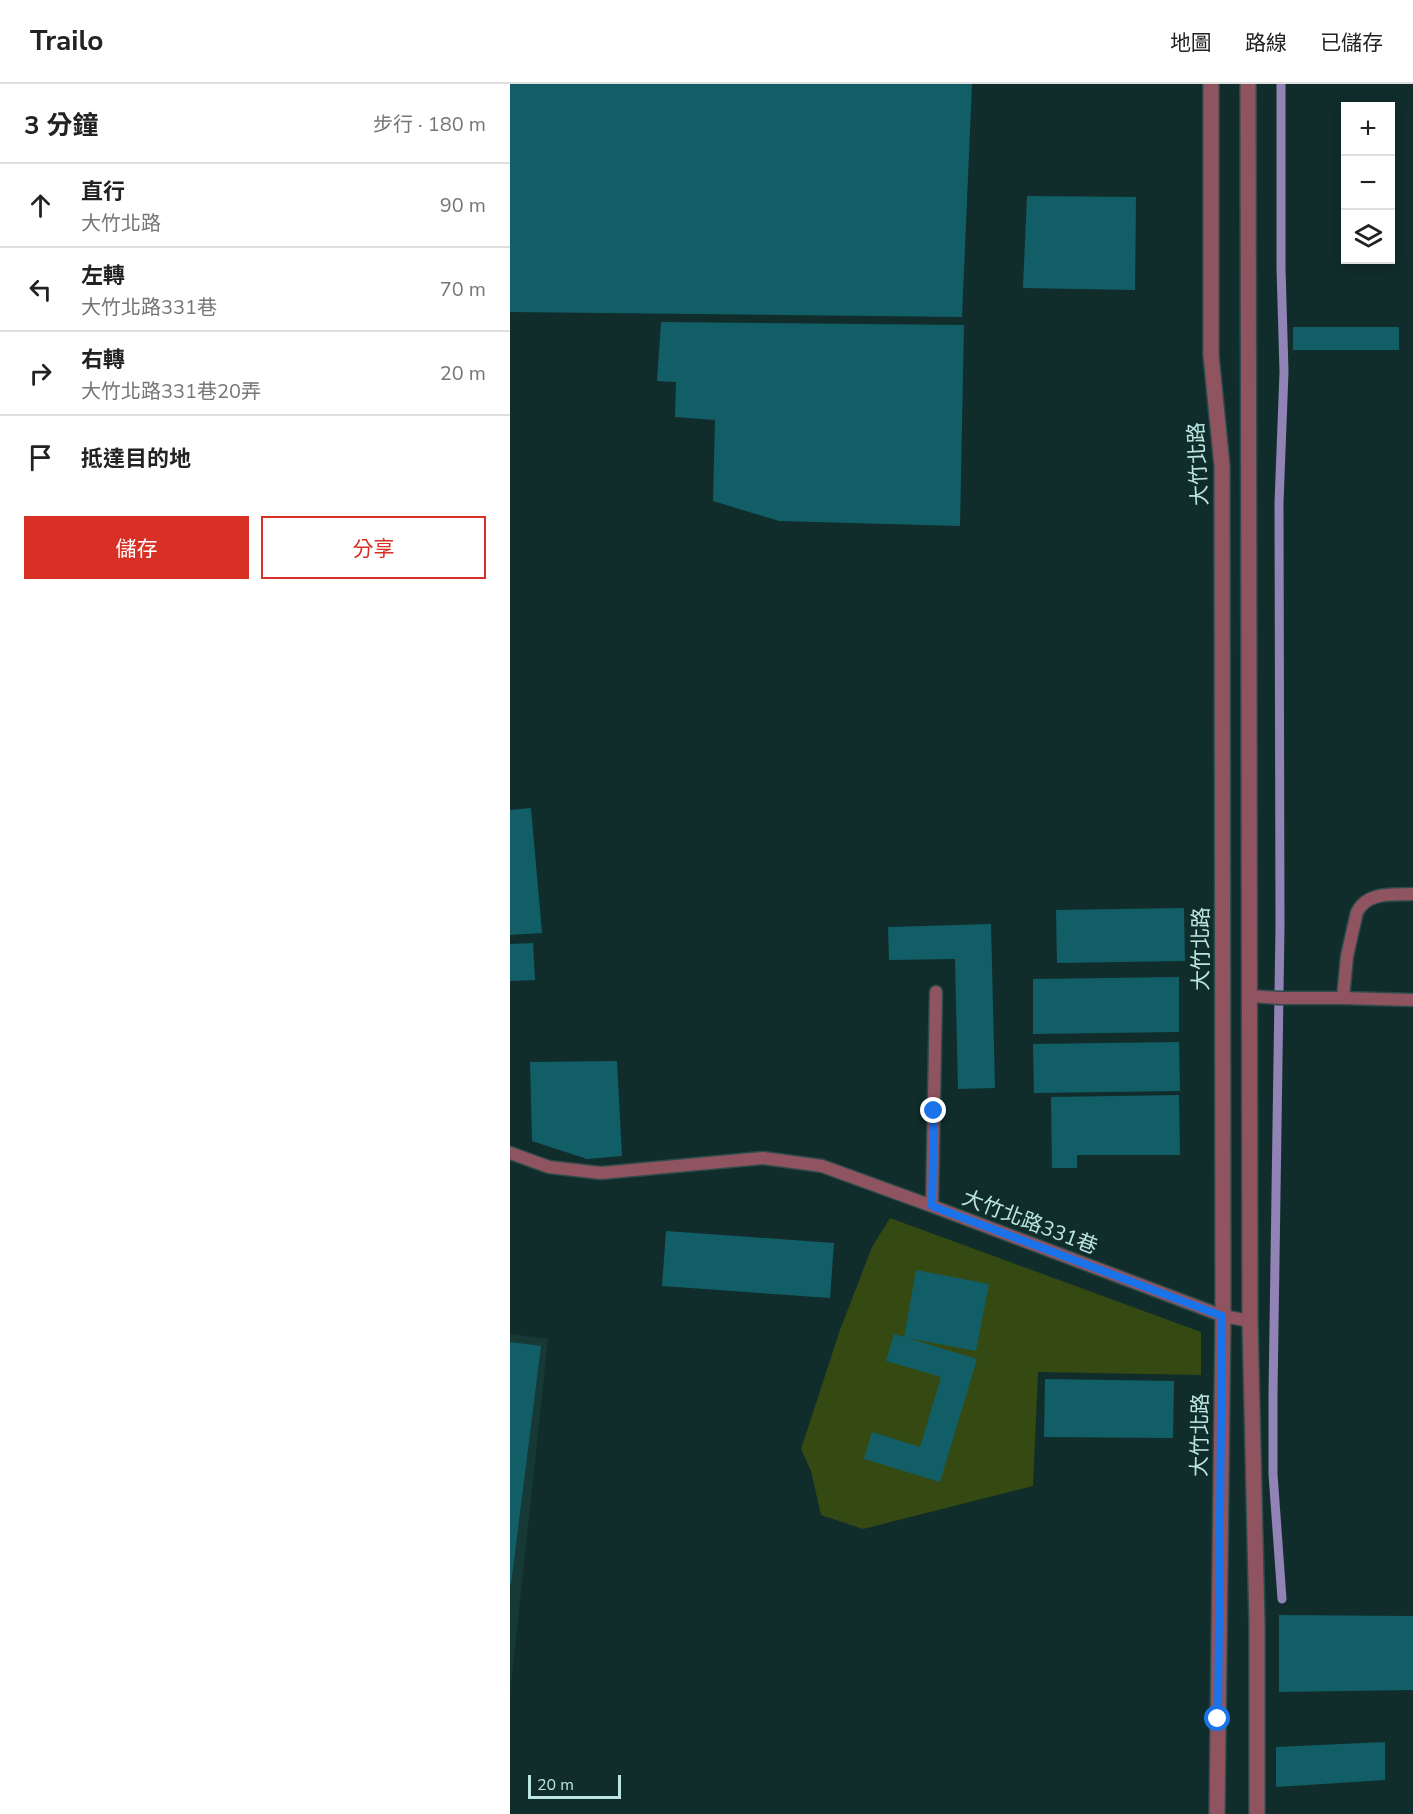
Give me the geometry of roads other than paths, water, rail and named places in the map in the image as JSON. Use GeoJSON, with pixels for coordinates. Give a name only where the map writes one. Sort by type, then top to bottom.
{"type":"FeatureCollection","features":[{"type":"Feature","properties":{"kind":"street","name":"大竹北路"},"geometry":{"type":"LineString","coordinates":[[1211,84],[1211,355],[1222,466],[1222,1316],[1217,1814]]}},
{"type":"Feature","properties":{"kind":"street"},"geometry":{"type":"LineString","coordinates":[[1248,84],[1250,1321],[1257,1624],[1257,1814]]}},
{"type":"Feature","properties":{"kind":"lane"},"geometry":{"type":"LineString","coordinates":[[1343,998],[1347,956],[1359,907],[1371,897],[1413,894]]}},
{"type":"Feature","properties":{"kind":"lane"},"geometry":{"type":"LineString","coordinates":[[932,1206],[936,992]]}},
{"type":"Feature","properties":{"kind":"lane"},"geometry":{"type":"LineString","coordinates":[[1250,996],[1413,1000]]}},
{"type":"Feature","properties":{"kind":"lane","name":"大竹北路331巷"},"geometry":{"type":"LineString","coordinates":[[510,1154],[549,1167],[601,1173],[763,1158],[822,1167],[932,1206],[1222,1316],[1250,1321]]}},
{"type":"Feature","properties":{"kind":"waterway"},"geometry":{"type":"LineString","coordinates":[[1281,84],[1281,268],[1284,372],[1279,503],[1280,926],[1273,1474],[1282,1599]]}}]}
